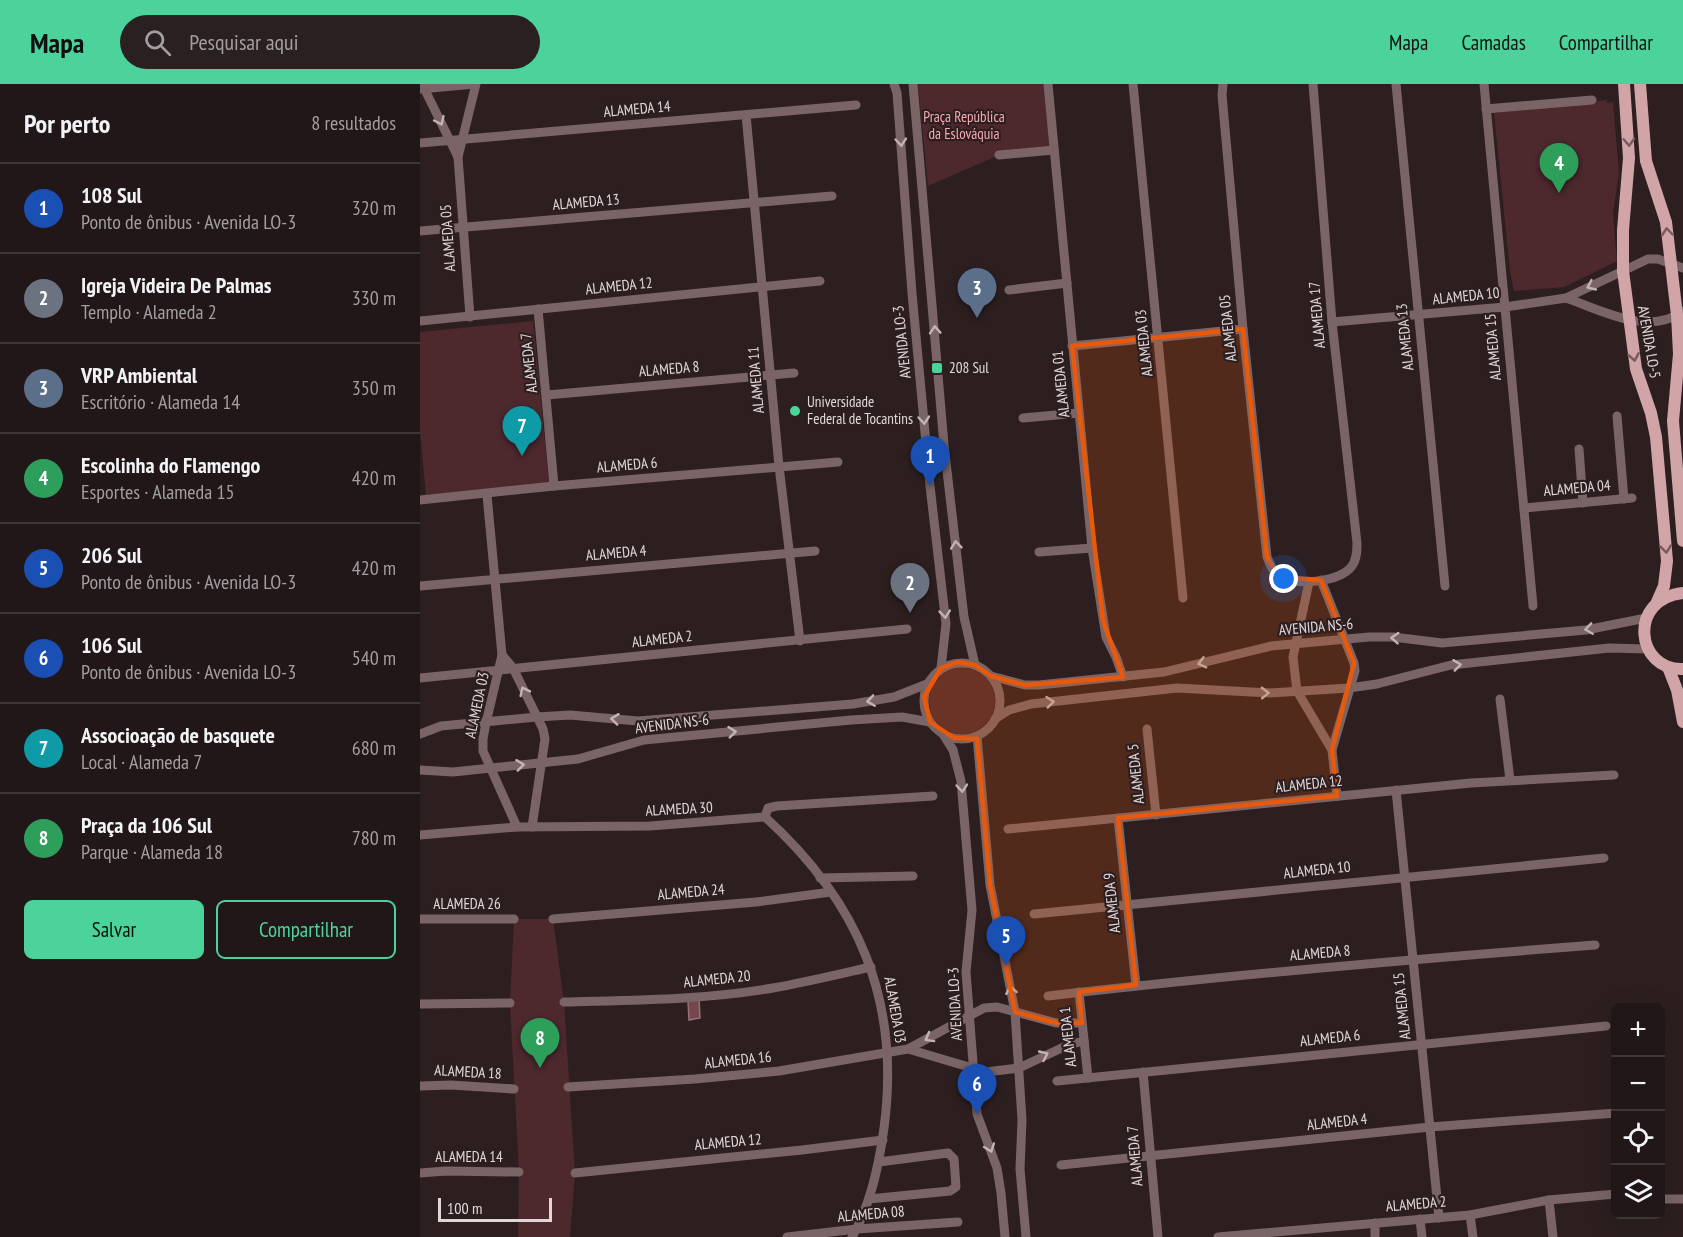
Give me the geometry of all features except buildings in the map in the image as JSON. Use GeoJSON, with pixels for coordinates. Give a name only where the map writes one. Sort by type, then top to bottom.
{"type":"FeatureCollection","features":[{"type":"Feature","properties":{"kind":"main road","name":"AVENIDA LO-5"},"geometry":{"type":"LineString","coordinates":[[1624,84],[1629,158],[1623,230],[1623,271],[1636,369],[1651,413],[1656,437],[1667,561],[1664,586],[1646,618]]}},
{"type":"Feature","properties":{"kind":"main road","name":"AVENIDA LO-5"},"geometry":{"type":"LineString","coordinates":[[1640,84],[1646,160],[1665,215],[1670,262],[1680,313],[1673,422],[1683,541]]}},
{"type":"Feature","properties":{"kind":"main road"},"geometry":{"type":"LineString","coordinates":[[1657,602],[1669,595],[1683,592]]}},
{"type":"Feature","properties":{"kind":"main road"},"geometry":{"type":"LineString","coordinates":[[1646,618],[1644,639],[1648,649],[1656,660],[1668,667],[1683,669]]}},
{"type":"Feature","properties":{"kind":"main road"},"geometry":{"type":"LineString","coordinates":[[1668,667],[1677,690],[1683,722]]}},
{"type":"Feature","properties":{"kind":"street"},"geometry":{"type":"LineString","coordinates":[[476,84],[458,157],[448,140],[422,87],[476,84]]}},
{"type":"Feature","properties":{"kind":"street","name":"AVENIDA LO-3"},"geometry":{"type":"LineString","coordinates":[[894,84],[897,93],[912,294],[930,486],[946,624],[941,668]]}},
{"type":"Feature","properties":{"kind":"street"},"geometry":{"type":"LineString","coordinates":[[913,84],[944,445],[964,617],[975,665]]}},
{"type":"Feature","properties":{"kind":"street","name":"ALAMEDA 01"},"geometry":{"type":"LineString","coordinates":[[1048,84],[1092,548],[1104,629],[1123,677]]}},
{"type":"Feature","properties":{"kind":"street","name":"ALAMEDA 03"},"geometry":{"type":"LineString","coordinates":[[1133,84],[1183,598]]}},
{"type":"Feature","properties":{"kind":"street","name":"ALAMEDA 05"},"geometry":{"type":"LineString","coordinates":[[1223,84],[1222,95],[1243,330],[1267,557],[1272,569],[1279,577],[1309,582]]}},
{"type":"Feature","properties":{"kind":"street","name":"ALAMEDA 17"},"geometry":{"type":"LineString","coordinates":[[1313,84],[1332,322],[1357,543],[1357,554],[1353,565],[1344,573],[1321,580]]}},
{"type":"Feature","properties":{"kind":"street","name":"ALAMEDA 13"},"geometry":{"type":"LineString","coordinates":[[1396,84],[1445,586]]}},
{"type":"Feature","properties":{"kind":"street","name":"ALAMEDA 15"},"geometry":{"type":"LineString","coordinates":[[1484,84],[1533,606]]}},
{"type":"Feature","properties":{"kind":"street"},"geometry":{"type":"LineString","coordinates":[[1486,109],[1592,100]]}},
{"type":"Feature","properties":{"kind":"street","name":"ALAMEDA 14"},"geometry":{"type":"LineString","coordinates":[[420,143],[856,105]]}},
{"type":"Feature","properties":{"kind":"street","name":"ALAMEDA 11"},"geometry":{"type":"LineString","coordinates":[[746,116],[779,466],[800,640]]}},
{"type":"Feature","properties":{"kind":"street"},"geometry":{"type":"LineString","coordinates":[[999,155],[1054,150]]}},
{"type":"Feature","properties":{"kind":"street","name":"ALAMEDA 05"},"geometry":{"type":"LineString","coordinates":[[458,157],[470,317]]}},
{"type":"Feature","properties":{"kind":"street","name":"ALAMEDA 13"},"geometry":{"type":"LineString","coordinates":[[420,231],[832,196]]}},
{"type":"Feature","properties":{"kind":"street","name":"ALAMEDA 10"},"geometry":{"type":"LineString","coordinates":[[1332,322],[1418,316],[1566,298],[1648,259],[1670,262],[1683,268]]}},
{"type":"Feature","properties":{"kind":"street","name":"ALAMEDA 12"},"geometry":{"type":"LineString","coordinates":[[420,321],[820,281]]}},
{"type":"Feature","properties":{"kind":"street"},"geometry":{"type":"LineString","coordinates":[[1009,290],[1067,283]]}},
{"type":"Feature","properties":{"kind":"street","name":"ALAMEDA 10"},"geometry":{"type":"LineString","coordinates":[[1566,298],[1629,320],[1658,321],[1680,313]]}},
{"type":"Feature","properties":{"kind":"street","name":"ALAMEDA 7"},"geometry":{"type":"LineString","coordinates":[[538,309],[554,486]]}},
{"type":"Feature","properties":{"kind":"street"},"geometry":{"type":"LineString","coordinates":[[1072,346],[1243,330]]}},
{"type":"Feature","properties":{"kind":"street","name":"ALAMEDA 8"},"geometry":{"type":"LineString","coordinates":[[547,395],[794,374]]}},
{"type":"Feature","properties":{"kind":"street"},"geometry":{"type":"LineString","coordinates":[[1023,418],[1079,413]]}},
{"type":"Feature","properties":{"kind":"street","name":"ALAMEDA 04"},"geometry":{"type":"LineString","coordinates":[[1524,508],[1628,499],[1617,416]]}},
{"type":"Feature","properties":{"kind":"street"},"geometry":{"type":"LineString","coordinates":[[1579,449],[1583,503]]}},
{"type":"Feature","properties":{"kind":"street","name":"ALAMEDA 6"},"geometry":{"type":"LineString","coordinates":[[420,500],[487,495],[554,486],[838,462]]}},
{"type":"Feature","properties":{"kind":"street","name":"ALAMEDA 03"},"geometry":{"type":"LineString","coordinates":[[487,495],[502,655],[486,723],[483,751],[517,827]]}},
{"type":"Feature","properties":{"kind":"street"},"geometry":{"type":"LineString","coordinates":[[1039,552],[1092,548]]}},
{"type":"Feature","properties":{"kind":"street","name":"ALAMEDA 4"},"geometry":{"type":"LineString","coordinates":[[420,586],[815,551]]}},
{"type":"Feature","properties":{"kind":"street"},"geometry":{"type":"LineString","coordinates":[[1332,750],[1297,691],[1293,669],[1309,582],[1321,580],[1354,663],[1355,671],[1332,750],[1337,796]]}},
{"type":"Feature","properties":{"kind":"street","name":"AVENIDA NS-6"},"geometry":{"type":"LineString","coordinates":[[991,676],[1025,685],[1123,677],[1164,672],[1256,649],[1296,644],[1393,637],[1442,643],[1586,630],[1646,618]]}},
{"type":"Feature","properties":{"kind":"street","name":"ALAMEDA 2"},"geometry":{"type":"LineString","coordinates":[[420,678],[907,629]]}},
{"type":"Feature","properties":{"kind":"street"},"geometry":{"type":"LineString","coordinates":[[995,719],[1000,705],[999,690],[991,676],[975,665],[958,662],[941,668],[927,684],[924,697],[925,710],[930,722],[943,734],[966,739],[977,736],[995,719],[1009,710],[1031,704],[1163,689],[1192,688],[1253,693],[1349,688],[1377,684],[1450,665],[1609,648],[1648,649]]}},
{"type":"Feature","properties":{"kind":"street","name":"ALAMEDA 03"},"geometry":{"type":"LineString","coordinates":[[502,655],[513,668],[545,739],[532,827]]}},
{"type":"Feature","properties":{"kind":"street","name":"AVENIDA NS-6"},"geometry":{"type":"LineString","coordinates":[[420,734],[441,726],[537,717],[570,715],[638,721],[842,705],[894,697],[927,684]]}},
{"type":"Feature","properties":{"kind":"street"},"geometry":{"type":"LineString","coordinates":[[1500,699],[1510,780]]}},
{"type":"Feature","properties":{"kind":"street","name":"AVENIDA NS-6"},"geometry":{"type":"LineString","coordinates":[[420,770],[445,772],[490,769],[578,759],[644,740],[875,718],[902,717],[930,722]]}},
{"type":"Feature","properties":{"kind":"street","name":"ALAMEDA 5"},"geometry":{"type":"LineString","coordinates":[[1147,729],[1156,815]]}},
{"type":"Feature","properties":{"kind":"street","name":"AVENIDA LO-3"},"geometry":{"type":"LineString","coordinates":[[943,734],[956,756],[961,782],[972,910],[966,972],[977,1114],[997,1168],[1005,1237]]}},
{"type":"Feature","properties":{"kind":"street"},"geometry":{"type":"LineString","coordinates":[[977,736],[990,885],[1015,1012],[1022,1119],[1020,1169],[1026,1237]]}},
{"type":"Feature","properties":{"kind":"street","name":"ALAMEDA 12"},"geometry":{"type":"LineString","coordinates":[[1008,829],[1396,790],[1510,780],[1614,775]]}},
{"type":"Feature","properties":{"kind":"street","name":"ALAMEDA 15"},"geometry":{"type":"LineString","coordinates":[[1396,790],[1439,1218]]}},
{"type":"Feature","properties":{"kind":"street","name":"ALAMEDA 30"},"geometry":{"type":"LineString","coordinates":[[420,835],[517,827],[650,826],[765,817],[768,808],[777,806],[933,796]]}},
{"type":"Feature","properties":{"kind":"street","name":"ALAMEDA 03"},"geometry":{"type":"LineString","coordinates":[[765,817],[788,837],[831,892],[852,924],[872,967],[879,992],[887,1052],[888,1093],[879,1162],[869,1199],[854,1233]]}},
{"type":"Feature","properties":{"kind":"street","name":"ALAMEDA 9"},"geometry":{"type":"LineString","coordinates":[[1118,818],[1136,985]]}},
{"type":"Feature","properties":{"kind":"street","name":"ALAMEDA 10"},"geometry":{"type":"LineString","coordinates":[[1034,914],[1604,858]]}},
{"type":"Feature","properties":{"kind":"street"},"geometry":{"type":"LineString","coordinates":[[820,878],[913,876]]}},
{"type":"Feature","properties":{"kind":"street","name":"ALAMEDA 24"},"geometry":{"type":"LineString","coordinates":[[553,919],[756,902],[831,892]]}},
{"type":"Feature","properties":{"kind":"street","name":"ALAMEDA 26"},"geometry":{"type":"LineString","coordinates":[[420,919],[514,919]]}},
{"type":"Feature","properties":{"kind":"street","name":"ALAMEDA 8"},"geometry":{"type":"LineString","coordinates":[[1048,996],[1136,985],[1412,959],[1595,945]]}},
{"type":"Feature","properties":{"kind":"street","name":"ALAMEDA 20"},"geometry":{"type":"LineString","coordinates":[[564,1002],[658,999],[738,992],[773,988],[872,967]]}},
{"type":"Feature","properties":{"kind":"street","name":"ALAMEDA 1"},"geometry":{"type":"LineString","coordinates":[[1079,992],[1088,1078]]}},
{"type":"Feature","properties":{"kind":"street"},"geometry":{"type":"LineString","coordinates":[[420,1004],[510,1004]]}},
{"type":"Feature","properties":{"kind":"street","name":"ALAMEDA 16"},"geometry":{"type":"LineString","coordinates":[[568,1088],[779,1071],[909,1049],[984,1008],[997,1006],[1056,1023],[1082,1023]]}},
{"type":"Feature","properties":{"kind":"street","name":"ALAMEDA 6"},"geometry":{"type":"LineString","coordinates":[[1057,1081],[1606,1026]]}},
{"type":"Feature","properties":{"kind":"street","name":"ALAMEDA 16"},"geometry":{"type":"LineString","coordinates":[[909,1049],[986,1072],[1019,1068],[1068,1045],[1084,1041]]}},
{"type":"Feature","properties":{"kind":"street","name":"ALAMEDA 7"},"geometry":{"type":"LineString","coordinates":[[1143,1072],[1158,1237]]}},
{"type":"Feature","properties":{"kind":"street","name":"ALAMEDA 18"},"geometry":{"type":"LineString","coordinates":[[420,1086],[451,1085],[514,1089]]}},
{"type":"Feature","properties":{"kind":"street","name":"ALAMEDA 4"},"geometry":{"type":"LineString","coordinates":[[1061,1165],[1430,1127],[1611,1113]]}},
{"type":"Feature","properties":{"kind":"street","name":"ALAMEDA 12"},"geometry":{"type":"LineString","coordinates":[[575,1173],[883,1140]]}},
{"type":"Feature","properties":{"kind":"street"},"geometry":{"type":"LineString","coordinates":[[869,1199],[950,1191],[956,1187],[954,1160],[948,1153],[879,1162]]}},
{"type":"Feature","properties":{"kind":"street","name":"ALAMEDA 14"},"geometry":{"type":"LineString","coordinates":[[420,1173],[519,1172]]}},
{"type":"Feature","properties":{"kind":"street","name":"ALAMEDA 2"},"geometry":{"type":"LineString","coordinates":[[1218,1237],[1470,1215],[1549,1200],[1611,1194]]}},
{"type":"Feature","properties":{"kind":"street"},"geometry":{"type":"LineString","coordinates":[[1665,1199],[1683,1199]]}},
{"type":"Feature","properties":{"kind":"street"},"geometry":{"type":"LineString","coordinates":[[1549,1200],[1553,1237]]}},
{"type":"Feature","properties":{"kind":"street"},"geometry":{"type":"LineString","coordinates":[[1470,1215],[1473,1237]]}},
{"type":"Feature","properties":{"kind":"street"},"geometry":{"type":"LineString","coordinates":[[1420,1219],[1422,1237]]}},
{"type":"Feature","properties":{"kind":"street","name":"ALAMEDA 08"},"geometry":{"type":"LineString","coordinates":[[787,1237],[854,1233],[958,1222]]}},
{"type":"Feature","properties":{"kind":"street"},"geometry":{"type":"LineString","coordinates":[[1375,1223],[1376,1237]]}},
{"type":"Feature","properties":{"kind":"highlighted area"},"geometry":{"type":"Polygon","coordinates":[[[1243,329],[1267,557],[1279,577],[1321,580],[1354,663],[1332,750],[1337,796],[1118,818],[1136,985],[1079,992],[1082,1023],[1056,1023],[1015,1012],[990,885],[977,739],[954,738],[930,722],[924,697],[941,668],[958,662],[975,665],[991,676],[1025,685],[1123,677],[1103,621],[1072,346],[1243,329]]]}},
{"type":"Feature","properties":{"kind":"green space","name":"Praça República da Eslováquia"},"geometry":{"type":"Polygon","coordinates":[[[918,84],[1048,84],[1054,150],[999,155],[928,186],[918,84]]]}},
{"type":"Feature","properties":{"kind":"green space"},"geometry":{"type":"Polygon","coordinates":[[[1607,100],[1607,103],[1613,102],[1619,174],[1613,213],[1617,261],[1564,287],[1514,291],[1494,113],[1607,100]]]}},
{"type":"Feature","properties":{"kind":"green space"},"geometry":{"type":"Polygon","coordinates":[[[533,321],[549,483],[426,495],[420,430],[420,332],[533,321]]]}},
{"type":"Feature","properties":{"kind":"green space"},"geometry":{"type":"Polygon","coordinates":[[[962,668],[975,671],[985,678],[992,688],[995,701],[992,714],[985,724],[975,731],[962,734],[949,731],[939,724],[932,714],[929,701],[932,688],[939,678],[949,671],[962,668]]]}},
{"type":"Feature","properties":{"kind":"green space"},"geometry":{"type":"Polygon","coordinates":[[[514,919],[553,919],[564,1002],[575,1173],[570,1237],[518,1237],[519,1172],[510,1004],[514,919]]]}},
{"type":"Feature","properties":{"kind":"shaded area"},"geometry":{"type":"Polygon","coordinates":[[[699,999],[700,1018],[689,1020],[688,1001],[699,999]]]}},
{"type":"Feature","properties":{"kind":"place","name":"Escolinha do Flamengo"},"geometry":{"type":"Point","coordinates":[1559,193]}},
{"type":"Feature","properties":{"kind":"place","name":"VRP Ambiental"},"geometry":{"type":"Point","coordinates":[977,318]}},
{"type":"Feature","properties":{"kind":"place","name":"208 Sul"},"geometry":{"type":"Point","coordinates":[937,368]}},
{"type":"Feature","properties":{"kind":"place","name":"Universidade Federal de Tocantins"},"geometry":{"type":"Point","coordinates":[795,411]}},
{"type":"Feature","properties":{"kind":"place","name":"Associoação de basquete"},"geometry":{"type":"Point","coordinates":[522,456]}},
{"type":"Feature","properties":{"kind":"place","name":"108 Sul"},"geometry":{"type":"Point","coordinates":[930,486]}},
{"type":"Feature","properties":{"kind":"place","name":"Igreja Videira De Palmas"},"geometry":{"type":"Point","coordinates":[910,613]}},
{"type":"Feature","properties":{"kind":"place","name":"206 Sul"},"geometry":{"type":"Point","coordinates":[1006,966]}},
{"type":"Feature","properties":{"kind":"place","name":"Praça da 106 Sul"},"geometry":{"type":"Point","coordinates":[540,1068]}},
{"type":"Feature","properties":{"kind":"place","name":"106 Sul"},"geometry":{"type":"Point","coordinates":[977,1114]}}]}
